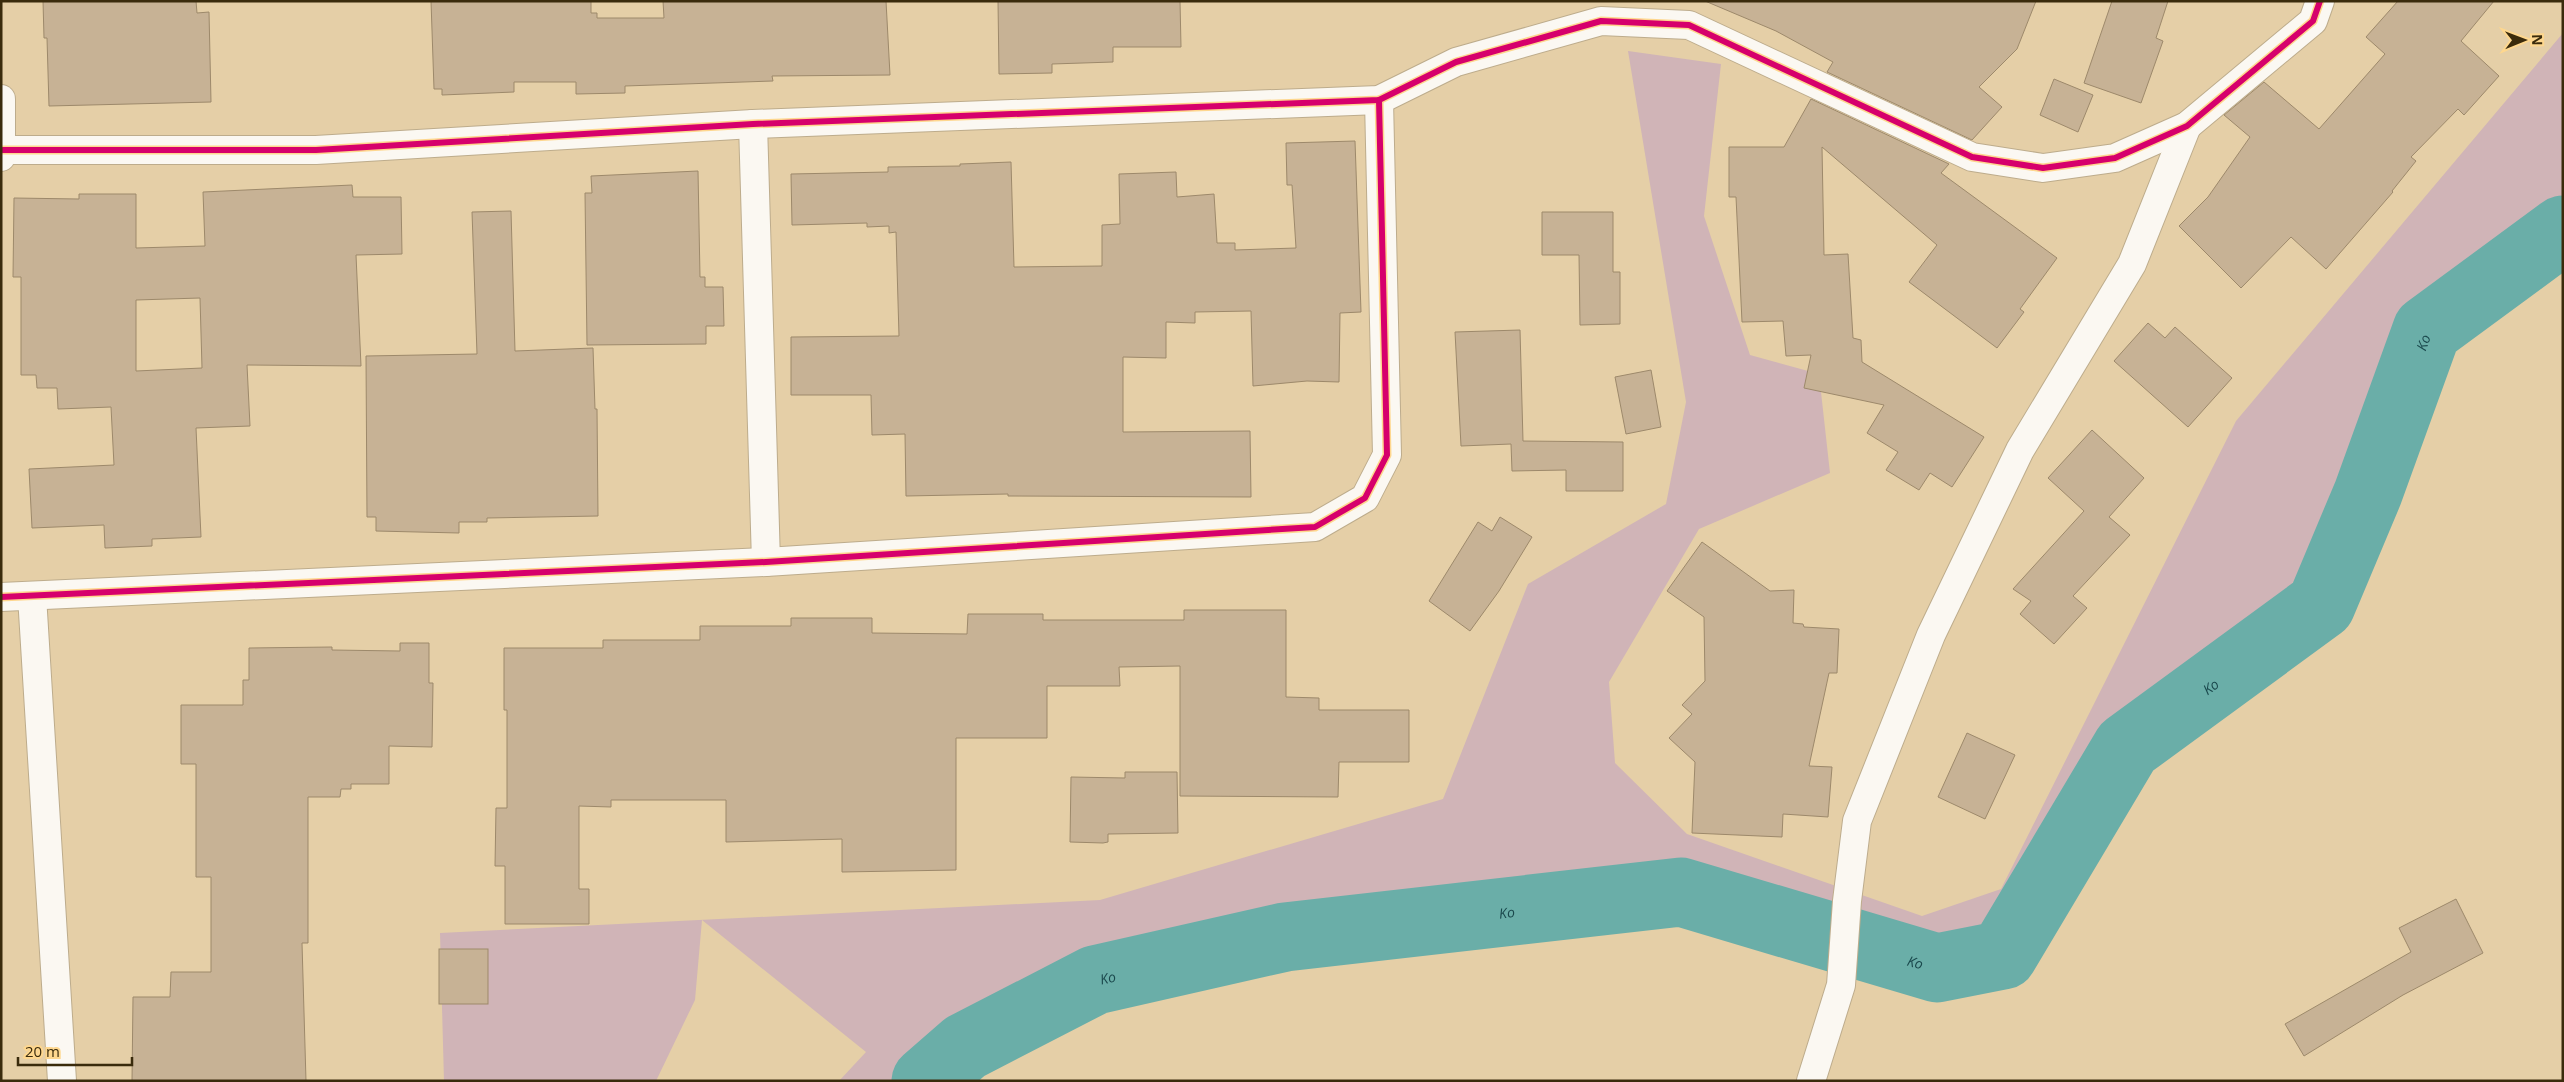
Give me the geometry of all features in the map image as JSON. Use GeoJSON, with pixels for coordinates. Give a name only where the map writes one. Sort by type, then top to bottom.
{"type":"FeatureCollection","features":[{"type":"Feature","properties":{"kind":"street"},"geometry":{"type":"LineString","coordinates":[[1,99],[2,154],[316,150],[752,124],[1379,100],[1456,62],[1601,21],[1689,25],[1972,157],[2043,168],[2115,158],[2187,126],[2313,22],[2320,1]]}},
{"type":"Feature","properties":{"kind":"street"},"geometry":{"type":"LineString","coordinates":[[1,597],[766,562],[1315,527],[1365,498],[1387,455],[1379,100]]}},
{"type":"Feature","properties":{"kind":"street"},"geometry":{"type":"LineString","coordinates":[[752,124],[766,562]]}},
{"type":"Feature","properties":{"kind":"street"},"geometry":{"type":"LineString","coordinates":[[1811,1081],[1841,985],[1847,901],[1856,821],[1931,635],[2020,450],[2132,264],[2187,126]]}},
{"type":"Feature","properties":{"kind":"street"},"geometry":{"type":"LineString","coordinates":[[32,596],[62,1081]]}},
{"type":"Feature","properties":{"kind":"shaded area"},"geometry":{"type":"Polygon","coordinates":[[[2563,33],[2563,239],[2552,237],[2427,330],[2368,493],[2321,605],[2127,747],[2003,955],[1937,968],[1681,892],[1285,937],[1095,980],[965,1047],[971,1081],[839,1081],[866,1052],[702,920],[695,1000],[656,1081],[444,1081],[440,933],[1100,900],[1443,799],[1528,584],[1666,504],[1686,402],[1628,51],[1721,64],[1704,216],[1750,355],[1819,374],[1830,473],[1699,529],[1609,682],[1615,763],[1687,834],[1922,916],[2001,889],[2236,421],[2563,33]]]}},
{"type":"Feature","properties":{"kind":"building"},"geometry":{"type":"Polygon","coordinates":[[[43,1],[196,1],[197,13],[209,12],[211,102],[49,106],[47,38],[44,38],[43,1]]]}},
{"type":"Feature","properties":{"kind":"building"},"geometry":{"type":"Polygon","coordinates":[[[431,1],[591,1],[591,13],[597,13],[597,18],[664,18],[663,1],[886,1],[890,75],[772,76],[773,81],[625,86],[625,93],[576,94],[576,82],[514,82],[514,92],[442,95],[442,89],[434,89],[431,1]]]}},
{"type":"Feature","properties":{"kind":"building"},"geometry":{"type":"Polygon","coordinates":[[[998,1],[1180,1],[1181,47],[1113,47],[1113,62],[1052,64],[1052,73],[999,74],[998,1]]]}},
{"type":"Feature","properties":{"kind":"building"},"geometry":{"type":"Polygon","coordinates":[[[1705,1],[2036,1],[2017,49],[1979,87],[2002,107],[1972,140],[1827,72],[1833,62],[1776,31],[1705,1]]]}},
{"type":"Feature","properties":{"kind":"building"},"geometry":{"type":"Polygon","coordinates":[[[2112,1],[2168,1],[2156,38],[2163,41],[2141,103],[2084,83],[2112,1]]]}},
{"type":"Feature","properties":{"kind":"building"},"geometry":{"type":"Polygon","coordinates":[[[2398,1],[2494,1],[2461,41],[2499,76],[2464,115],[2458,109],[2411,157],[2416,161],[2393,192],[2326,269],[2291,237],[2241,288],[2179,226],[2208,197],[2250,137],[2224,115],[2264,82],[2319,129],[2385,54],[2366,37],[2398,1]]]}},
{"type":"Feature","properties":{"kind":"building"},"geometry":{"type":"Polygon","coordinates":[[[2054,79],[2093,95],[2078,132],[2040,115],[2054,79]]]}},
{"type":"Feature","properties":{"kind":"building"},"geometry":{"type":"Polygon","coordinates":[[[1811,99],[1949,164],[1941,173],[2057,258],[2020,309],[2024,312],[1997,348],[1909,282],[1937,245],[1822,147],[1824,255],[1848,254],[1853,338],[1861,340],[1862,362],[1984,437],[1952,487],[1930,473],[1919,490],[1886,470],[1898,452],[1867,433],[1884,405],[1804,388],[1811,355],[1786,356],[1783,321],[1742,322],[1736,197],[1729,197],[1729,147],[1784,147],[1811,99]]]}},
{"type":"Feature","properties":{"kind":"building"},"geometry":{"type":"Polygon","coordinates":[[[1355,141],[1361,312],[1340,313],[1339,382],[1307,381],[1253,386],[1251,311],[1195,312],[1195,323],[1166,322],[1166,358],[1123,357],[1123,432],[1250,431],[1251,497],[1008,496],[1008,494],[906,496],[905,434],[872,435],[871,395],[791,395],[791,337],[899,336],[896,232],[889,233],[889,226],[867,227],[867,223],[792,225],[791,174],[888,172],[888,167],[960,166],[960,164],[1011,162],[1014,267],[1102,266],[1102,225],[1120,224],[1119,174],[1176,172],[1177,197],[1214,194],[1217,243],[1235,243],[1235,250],[1296,248],[1292,185],[1287,185],[1286,143],[1355,141]]]}},
{"type":"Feature","properties":{"kind":"building"},"geometry":{"type":"Polygon","coordinates":[[[698,171],[700,277],[705,277],[705,287],[723,287],[724,326],[706,326],[706,344],[587,345],[585,193],[592,193],[591,176],[698,171]]]}},
{"type":"Feature","properties":{"kind":"building"},"geometry":{"type":"Polygon","coordinates":[[[352,185],[353,197],[401,197],[402,254],[356,255],[361,366],[247,365],[250,426],[196,428],[201,537],[152,539],[152,546],[105,548],[104,525],[32,528],[29,469],[114,465],[111,407],[58,409],[57,388],[37,388],[36,375],[21,375],[21,277],[13,277],[14,198],[79,199],[79,194],[136,194],[136,248],[205,246],[203,192],[352,185]],[[200,298],[136,300],[136,371],[202,368],[200,298]]]}},
{"type":"Feature","properties":{"kind":"building"},"geometry":{"type":"Polygon","coordinates":[[[511,211],[515,351],[593,348],[595,409],[597,409],[598,516],[487,518],[487,522],[459,522],[459,533],[376,531],[376,517],[367,517],[366,356],[477,354],[472,212],[511,211]]]}},
{"type":"Feature","properties":{"kind":"building"},"geometry":{"type":"Polygon","coordinates":[[[1542,212],[1613,212],[1613,272],[1620,272],[1620,324],[1580,325],[1579,255],[1542,255],[1542,212]]]}},
{"type":"Feature","properties":{"kind":"building"},"geometry":{"type":"Polygon","coordinates":[[[2148,323],[2165,338],[2175,327],[2232,378],[2188,427],[2114,361],[2148,323]]]}},
{"type":"Feature","properties":{"kind":"building"},"geometry":{"type":"Polygon","coordinates":[[[1520,330],[1523,441],[1623,442],[1623,491],[1566,491],[1566,470],[1512,471],[1511,444],[1461,446],[1455,332],[1520,330]]]}},
{"type":"Feature","properties":{"kind":"building"},"geometry":{"type":"Polygon","coordinates":[[[1651,370],[1661,427],[1626,434],[1615,377],[1651,370]]]}},
{"type":"Feature","properties":{"kind":"building"},"geometry":{"type":"Polygon","coordinates":[[[2092,430],[2144,478],[2109,517],[2130,535],[2073,596],[2087,608],[2054,644],[2020,614],[2031,601],[2013,589],[2084,511],[2048,478],[2092,430]]]}},
{"type":"Feature","properties":{"kind":"building"},"geometry":{"type":"Polygon","coordinates":[[[1500,517],[1532,537],[1499,591],[1470,631],[1429,601],[1478,522],[1492,531],[1500,517]]]}},
{"type":"Feature","properties":{"kind":"building"},"geometry":{"type":"Polygon","coordinates":[[[1702,542],[1770,591],[1794,590],[1793,623],[1803,624],[1804,627],[1839,629],[1837,673],[1829,673],[1809,766],[1832,767],[1828,817],[1783,814],[1782,837],[1692,833],[1695,762],[1669,738],[1692,714],[1682,705],[1705,681],[1704,617],[1667,591],[1702,542]]]}},
{"type":"Feature","properties":{"kind":"building"},"geometry":{"type":"Polygon","coordinates":[[[1184,610],[1286,610],[1286,697],[1319,698],[1319,710],[1409,710],[1409,762],[1339,762],[1338,797],[1180,796],[1180,666],[1119,667],[1120,686],[1047,686],[1047,738],[956,738],[956,870],[842,872],[842,839],[726,842],[726,800],[611,800],[611,807],[579,806],[579,889],[589,889],[589,924],[505,924],[505,866],[495,866],[496,808],[507,808],[507,710],[504,710],[504,648],[603,648],[603,640],[700,640],[700,626],[791,626],[791,618],[872,618],[872,633],[967,634],[968,614],[1043,614],[1043,620],[1184,620],[1184,610]]]}},
{"type":"Feature","properties":{"kind":"building"},"geometry":{"type":"Polygon","coordinates":[[[400,643],[429,643],[429,683],[433,683],[432,747],[389,746],[389,784],[351,784],[351,789],[341,789],[340,797],[308,797],[308,943],[302,943],[306,1081],[132,1081],[133,997],[170,997],[171,972],[211,972],[211,877],[196,877],[196,764],[181,764],[181,705],[243,705],[243,680],[249,680],[249,648],[332,647],[332,650],[400,651],[400,643]]]}},
{"type":"Feature","properties":{"kind":"building"},"geometry":{"type":"Polygon","coordinates":[[[1967,733],[2015,755],[1985,819],[1938,797],[1967,733]]]}},
{"type":"Feature","properties":{"kind":"building"},"geometry":{"type":"Polygon","coordinates":[[[1125,772],[1177,772],[1178,833],[1108,834],[1108,842],[1070,842],[1071,777],[1125,778],[1125,772]]]}},
{"type":"Feature","properties":{"kind":"building"},"geometry":{"type":"Polygon","coordinates":[[[2456,899],[2483,953],[2403,995],[2304,1056],[2285,1024],[2411,952],[2399,928],[2456,899]]]}},
{"type":"Feature","properties":{"kind":"building"},"geometry":{"type":"Polygon","coordinates":[[[439,949],[488,949],[488,1004],[439,1004],[439,949]]]}},
{"type":"Feature","properties":{"kind":"waterway","name":"Ko"},"geometry":{"type":"LineString","coordinates":[[926,1081],[965,1047],[1095,980],[1285,937],[1681,892],[1937,968],[2003,955],[2127,747],[2321,605],[2368,493],[2427,330],[2563,230]]}},
{"type":"Feature","properties":{"kind":"cycle path"},"geometry":{"type":"LineString","coordinates":[[3,150],[316,150],[753,124],[1379,100],[1456,62],[1601,21],[1689,25],[1972,157],[2043,168],[2115,158],[2187,126],[2313,21],[2320,1]]}},
{"type":"Feature","properties":{"kind":"cycle path"},"geometry":{"type":"LineString","coordinates":[[1,597],[766,562],[1315,527],[1365,498],[1387,455],[1379,100]]}}]}
